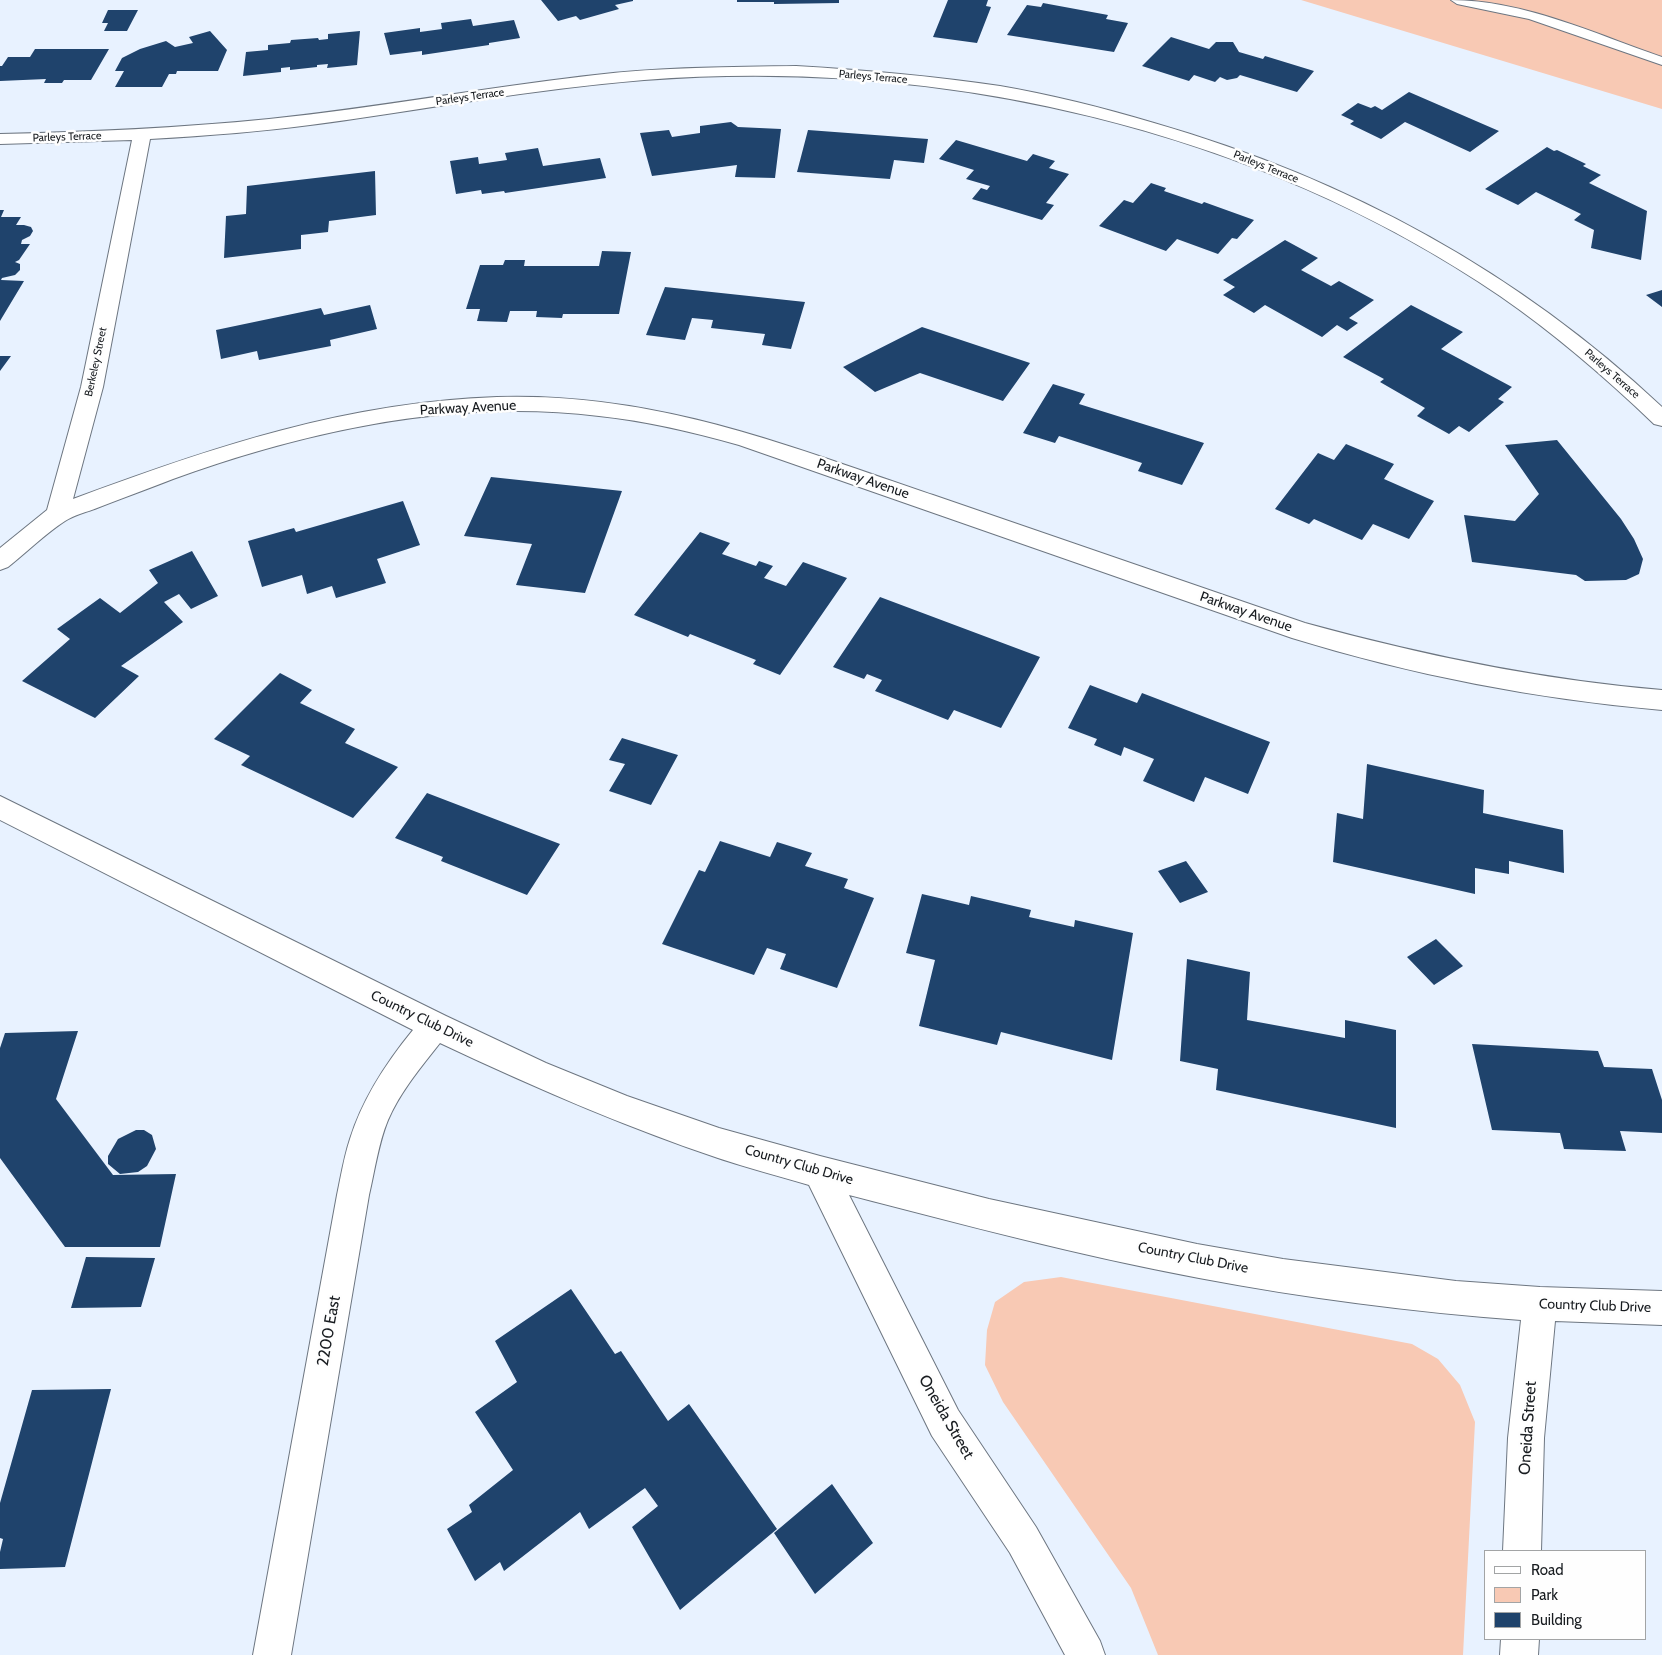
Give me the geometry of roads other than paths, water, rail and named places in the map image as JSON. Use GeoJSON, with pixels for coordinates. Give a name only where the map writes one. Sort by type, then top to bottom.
{"type":"FeatureCollection","features":[{"type":"Feature","properties":{"kind":"street","name":"Parleys Terrace"},"geometry":{"type":"LineString","coordinates":[[0,139],[142,135],[304,120],[556,84],[625,76],[692,72],[814,71],[952,85],[1022,96],[1157,128],[1220,149],[1281,172],[1396,225],[1485,276],[1532,309],[1581,347],[1662,419]]}},
{"type":"Feature","properties":{"kind":"street","name":"Berkeley Street"},"geometry":{"type":"LineString","coordinates":[[58,514],[92,387],[142,135]]}},
{"type":"Feature","properties":{"kind":"street","name":"Parkway Avenue"},"geometry":{"type":"LineString","coordinates":[[58,514],[253,444],[319,427],[445,407],[496,404],[594,409],[654,417],[746,439],[1301,631],[1357,647],[1433,665],[1501,678],[1662,700]]}},
{"type":"Feature","properties":{"kind":"street"},"geometry":{"type":"LineString","coordinates":[[0,561],[58,514]]}},
{"type":"Feature","properties":{"kind":"street","name":"Country Club Drive"},"geometry":{"type":"LineString","coordinates":[[0,807],[435,1026],[534,1073],[626,1110],[719,1143],[820,1172],[989,1215],[1197,1261],[1370,1288],[1540,1304],[1662,1308]]}},
{"type":"Feature","properties":{"kind":"street","name":"2200 East"},"geometry":{"type":"LineString","coordinates":[[272,1655],[353,1196],[368,1132],[381,1101],[396,1076],[435,1026]]}},
{"type":"Feature","properties":{"kind":"street","name":"Oneida Street"},"geometry":{"type":"LineString","coordinates":[[820,1172],[945,1423],[1023,1540],[1086,1655]]}},
{"type":"Feature","properties":{"kind":"street","name":"Oneida Street"},"geometry":{"type":"LineString","coordinates":[[1522,1550],[1526,1438],[1540,1304]]}},
{"type":"Feature","properties":{"kind":"street"},"geometry":{"type":"LineString","coordinates":[[1520,1640],[1520,1655]]}},
{"type":"Feature","properties":{"kind":"lane"},"geometry":{"type":"LineString","coordinates":[[1457,0],[1532,16],[1662,61]]}}]}
